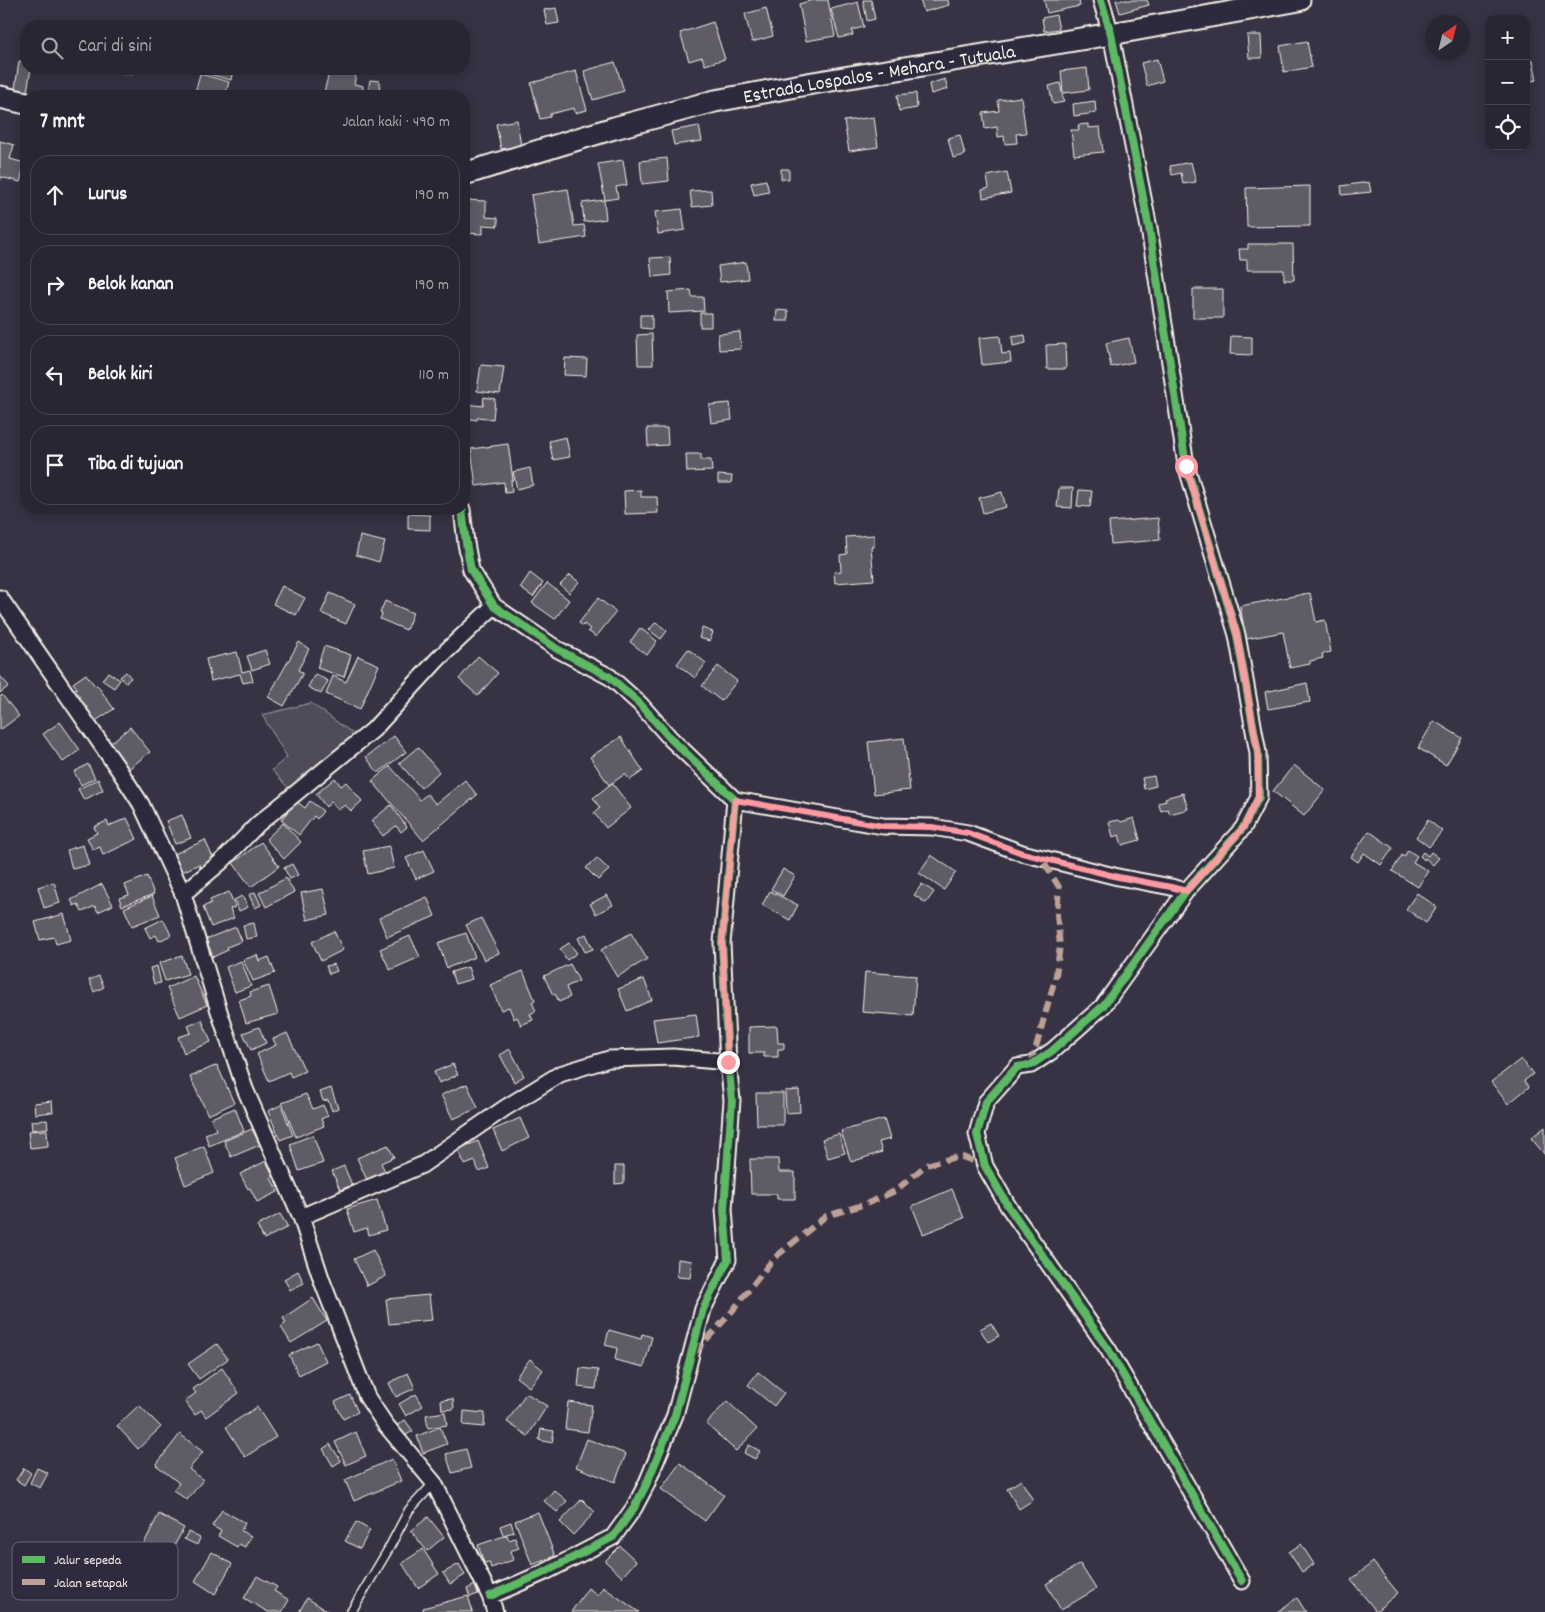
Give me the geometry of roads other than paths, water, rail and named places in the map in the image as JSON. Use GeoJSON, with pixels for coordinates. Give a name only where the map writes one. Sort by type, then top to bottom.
{"type":"FeatureCollection","features":[{"type":"Feature","properties":{"kind":"main road","name":"Estrada Lospalos - Mehara - Tutuala"},"geometry":{"type":"LineString","coordinates":[[470,172],[614,128],[715,101],[1299,0]]}},
{"type":"Feature","properties":{"kind":"main road"},"geometry":{"type":"LineString","coordinates":[[0,97],[20,102]]}},
{"type":"Feature","properties":{"kind":"street"},"geometry":{"type":"LineString","coordinates":[[1102,0],[1111,34],[1151,237],[1186,466],[1237,635],[1258,753],[1258,797],[1243,828],[1186,891],[1102,1006],[1052,1051],[1031,1065],[1017,1067],[986,1102],[977,1134],[985,1166],[1008,1206],[1108,1349],[1242,1580]]}},
{"type":"Feature","properties":{"kind":"street"},"geometry":{"type":"LineString","coordinates":[[463,515],[471,570],[494,606],[557,649],[610,677],[640,704],[671,739],[735,800],[883,826],[932,827],[968,833],[1022,853],[1118,877],[1186,891]]}},
{"type":"Feature","properties":{"kind":"street"},"geometry":{"type":"LineString","coordinates":[[0,598],[141,804],[184,894],[219,1011],[245,1089],[301,1217],[322,1281],[367,1397],[385,1424],[434,1483],[490,1596],[495,1612]]}},
{"type":"Feature","properties":{"kind":"street"},"geometry":{"type":"LineString","coordinates":[[184,894],[222,861],[258,824],[373,730],[438,658],[494,606]]}},
{"type":"Feature","properties":{"kind":"street"},"geometry":{"type":"LineString","coordinates":[[490,1596],[544,1572],[613,1537],[634,1508],[646,1485],[675,1415],[703,1309],[728,1260],[724,1209],[732,1100],[728,1062],[722,943],[735,800]]}},
{"type":"Feature","properties":{"kind":"street"},"geometry":{"type":"LineString","coordinates":[[301,1217],[422,1165],[505,1108],[560,1074],[610,1059],[673,1057],[728,1062]]}},
{"type":"Feature","properties":{"kind":"lane"},"geometry":{"type":"LineString","coordinates":[[351,1612],[388,1550],[409,1510],[434,1483]]}}]}
